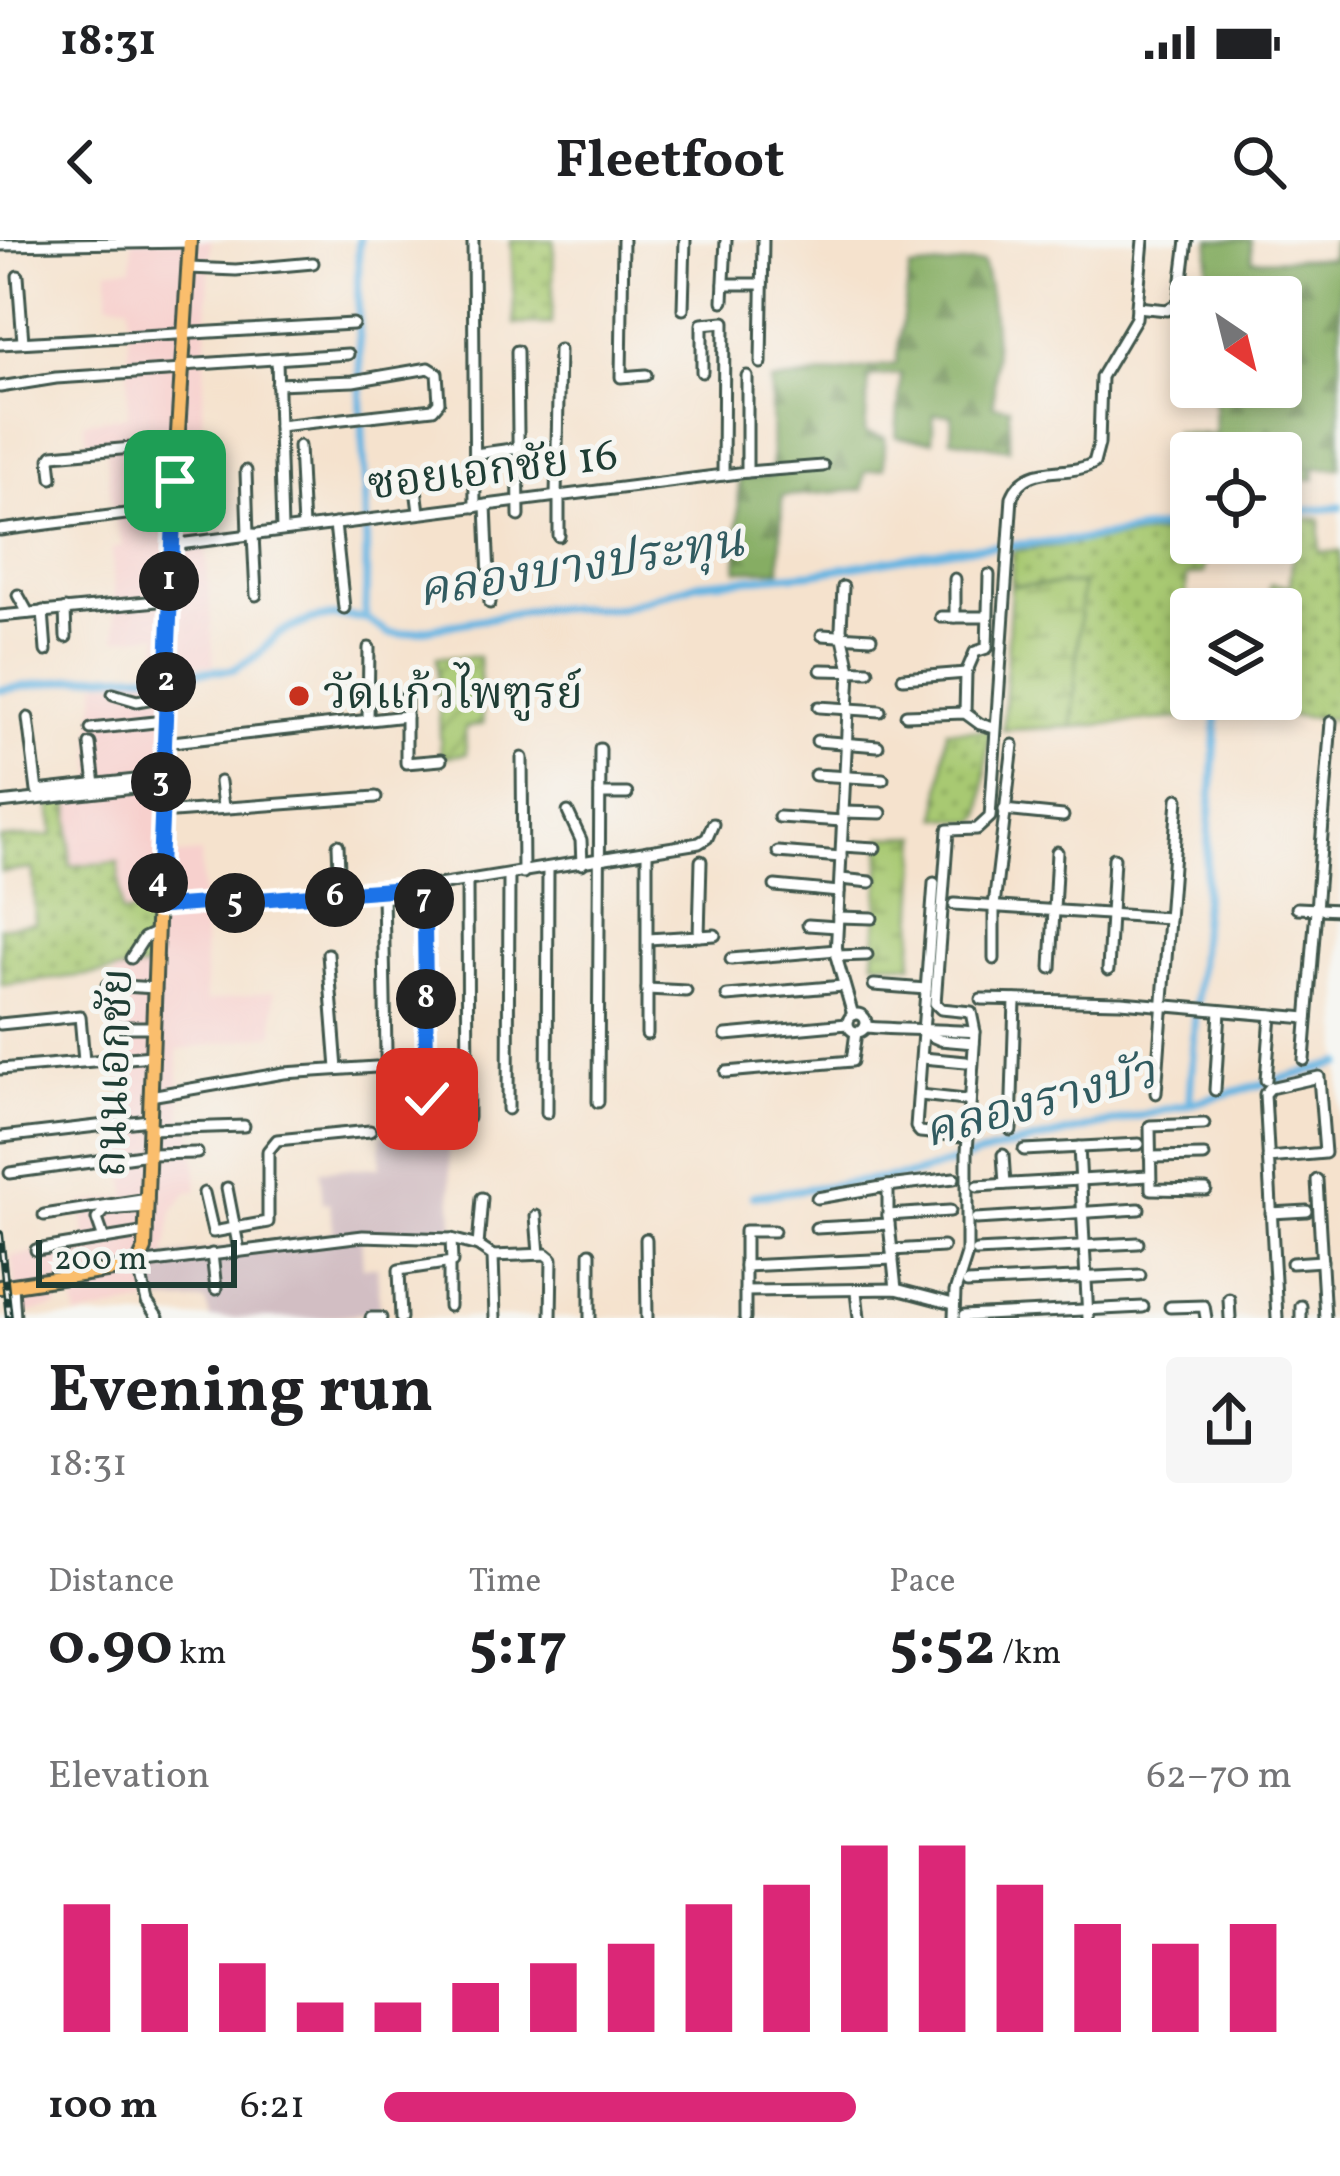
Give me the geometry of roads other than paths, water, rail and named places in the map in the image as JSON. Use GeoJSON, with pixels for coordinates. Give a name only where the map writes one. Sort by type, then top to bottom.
{"type":"FeatureCollection","features":[{"type":"Feature","properties":{"kind":"main road","name":"ถนนเอกชัย"},"geometry":{"type":"LineString","coordinates":[[138,1264],[146,1249],[147,1232],[168,600],[190,241]]}},
{"type":"Feature","properties":{"kind":"main road"},"geometry":{"type":"LineString","coordinates":[[7,1286],[138,1264]]}},
{"type":"Feature","properties":{"kind":"street"},"geometry":{"type":"LineString","coordinates":[[473,240],[475,454],[490,603]]}},
{"type":"Feature","properties":{"kind":"street"},"geometry":{"type":"LineString","coordinates":[[623,240],[621,377],[646,375]]}},
{"type":"Feature","properties":{"kind":"street"},"geometry":{"type":"LineString","coordinates":[[683,309],[685,240]]}},
{"type":"Feature","properties":{"kind":"street"},"geometry":{"type":"LineString","coordinates":[[723,301],[726,240]]}},
{"type":"Feature","properties":{"kind":"street"},"geometry":{"type":"LineString","coordinates":[[761,363],[763,240]]}},
{"type":"Feature","properties":{"kind":"street"},"geometry":{"type":"LineString","coordinates":[[1143,240],[1130,332],[1100,377],[1099,444],[1094,463],[1035,473],[1019,482],[1012,497],[990,817],[976,829],[948,830],[935,1003],[940,1009],[971,1012],[974,1037],[967,1255],[953,1304],[959,1317],[1088,1314],[1143,1307]]}},
{"type":"Feature","properties":{"kind":"street"},"geometry":{"type":"LineString","coordinates":[[1137,307],[1167,310],[1179,303],[1187,240]]}},
{"type":"Feature","properties":{"kind":"street"},"geometry":{"type":"LineString","coordinates":[[0,245],[190,241]]}},
{"type":"Feature","properties":{"kind":"street"},"geometry":{"type":"LineString","coordinates":[[189,268],[236,270],[313,263]]}},
{"type":"Feature","properties":{"kind":"street"},"geometry":{"type":"LineString","coordinates":[[18,276],[23,342]]}},
{"type":"Feature","properties":{"kind":"street"},"geometry":{"type":"LineString","coordinates":[[724,284],[762,284]]}},
{"type":"Feature","properties":{"kind":"street"},"geometry":{"type":"LineString","coordinates":[[702,373],[702,324],[724,322],[723,475]]}},
{"type":"Feature","properties":{"kind":"street"},"geometry":{"type":"LineString","coordinates":[[0,344],[352,323]]}},
{"type":"Feature","properties":{"kind":"street"},"geometry":{"type":"LineString","coordinates":[[559,350],[560,536]]}},
{"type":"Feature","properties":{"kind":"street"},"geometry":{"type":"LineString","coordinates":[[517,351],[519,516]]}},
{"type":"Feature","properties":{"kind":"street"},"geometry":{"type":"LineString","coordinates":[[0,387],[56,378],[348,354]]}},
{"type":"Feature","properties":{"kind":"street"},"geometry":{"type":"LineString","coordinates":[[277,360],[282,530]]}},
{"type":"Feature","properties":{"kind":"street"},"geometry":{"type":"LineString","coordinates":[[278,384],[353,381],[429,368],[437,374],[439,402],[433,409],[279,426]]}},
{"type":"Feature","properties":{"kind":"street"},"geometry":{"type":"LineString","coordinates":[[747,376],[747,472]]}},
{"type":"Feature","properties":{"kind":"street"},"geometry":{"type":"LineString","coordinates":[[52,478],[53,455],[177,444]]}},
{"type":"Feature","properties":{"kind":"street"},"geometry":{"type":"LineString","coordinates":[[299,446],[303,528]]}},
{"type":"Feature","properties":{"kind":"street"},"geometry":{"type":"LineString","coordinates":[[475,454],[512,449]]}},
{"type":"Feature","properties":{"kind":"street","name":"ซอยเอกชัย 16"},"geometry":{"type":"LineString","coordinates":[[171,545],[823,466]]}},
{"type":"Feature","properties":{"kind":"street"},"geometry":{"type":"LineString","coordinates":[[246,471],[256,595]]}},
{"type":"Feature","properties":{"kind":"street"},"geometry":{"type":"LineString","coordinates":[[414,473],[418,512]]}},
{"type":"Feature","properties":{"kind":"street"},"geometry":{"type":"LineString","coordinates":[[0,530],[173,508]]}},
{"type":"Feature","properties":{"kind":"street"},"geometry":{"type":"LineString","coordinates":[[335,524],[344,608]]}},
{"type":"Feature","properties":{"kind":"street"},"geometry":{"type":"LineString","coordinates":[[965,713],[966,673],[975,652],[987,647],[989,575]]}},
{"type":"Feature","properties":{"kind":"street"},"geometry":{"type":"LineString","coordinates":[[955,579],[955,617]]}},
{"type":"Feature","properties":{"kind":"street"},"geometry":{"type":"LineString","coordinates":[[726,1072],[852,1061],[855,1024],[836,953],[850,670],[842,636],[843,587]]}},
{"type":"Feature","properties":{"kind":"street"},"geometry":{"type":"LineString","coordinates":[[18,595],[28,613]]}},
{"type":"Feature","properties":{"kind":"street"},"geometry":{"type":"LineString","coordinates":[[0,616],[168,600]]}},
{"type":"Feature","properties":{"kind":"street"},"geometry":{"type":"LineString","coordinates":[[65,609],[66,638]]}},
{"type":"Feature","properties":{"kind":"street"},"geometry":{"type":"LineString","coordinates":[[43,611],[46,651]]}},
{"type":"Feature","properties":{"kind":"street"},"geometry":{"type":"LineString","coordinates":[[941,617],[986,617]]}},
{"type":"Feature","properties":{"kind":"street"},"geometry":{"type":"LineString","coordinates":[[822,635],[871,638]]}},
{"type":"Feature","properties":{"kind":"street"},"geometry":{"type":"LineString","coordinates":[[368,719],[369,648]]}},
{"type":"Feature","properties":{"kind":"street"},"geometry":{"type":"LineString","coordinates":[[821,670],[868,671]]}},
{"type":"Feature","properties":{"kind":"street"},"geometry":{"type":"LineString","coordinates":[[903,678],[966,673]]}},
{"type":"Feature","properties":{"kind":"street"},"geometry":{"type":"LineString","coordinates":[[113,694],[136,701],[166,690]]}},
{"type":"Feature","properties":{"kind":"street"},"geometry":{"type":"LineString","coordinates":[[406,695],[406,763],[441,760]]}},
{"type":"Feature","properties":{"kind":"street"},"geometry":{"type":"LineString","coordinates":[[818,707],[880,711]]}},
{"type":"Feature","properties":{"kind":"street"},"geometry":{"type":"LineString","coordinates":[[907,716],[965,713],[994,728]]}},
{"type":"Feature","properties":{"kind":"street"},"geometry":{"type":"LineString","coordinates":[[163,742],[406,716]]}},
{"type":"Feature","properties":{"kind":"street"},"geometry":{"type":"LineString","coordinates":[[28,718],[37,791],[161,781]]}},
{"type":"Feature","properties":{"kind":"street"},"geometry":{"type":"LineString","coordinates":[[92,729],[164,721]]}},
{"type":"Feature","properties":{"kind":"street"},"geometry":{"type":"LineString","coordinates":[[1304,1060],[1331,722]]}},
{"type":"Feature","properties":{"kind":"street"},"geometry":{"type":"LineString","coordinates":[[817,742],[878,746]]}},
{"type":"Feature","properties":{"kind":"street"},"geometry":{"type":"LineString","coordinates":[[90,744],[94,785]]}},
{"type":"Feature","properties":{"kind":"street"},"geometry":{"type":"LineString","coordinates":[[994,959],[994,906],[1013,745]]}},
{"type":"Feature","properties":{"kind":"street"},"geometry":{"type":"LineString","coordinates":[[598,1102],[600,749]]}},
{"type":"Feature","properties":{"kind":"street"},"geometry":{"type":"LineString","coordinates":[[522,758],[523,873]]}},
{"type":"Feature","properties":{"kind":"street"},"geometry":{"type":"LineString","coordinates":[[815,776],[883,779]]}},
{"type":"Feature","properties":{"kind":"street"},"geometry":{"type":"LineString","coordinates":[[0,803],[161,781]]}},
{"type":"Feature","properties":{"kind":"street"},"geometry":{"type":"LineString","coordinates":[[220,782],[223,808]]}},
{"type":"Feature","properties":{"kind":"street"},"geometry":{"type":"LineString","coordinates":[[600,794],[627,794]]}},
{"type":"Feature","properties":{"kind":"street"},"geometry":{"type":"LineString","coordinates":[[160,813],[376,797]]}},
{"type":"Feature","properties":{"kind":"street"},"geometry":{"type":"LineString","coordinates":[[1156,1093],[1178,799]]}},
{"type":"Feature","properties":{"kind":"street"},"geometry":{"type":"LineString","coordinates":[[1004,810],[1064,816]]}},
{"type":"Feature","properties":{"kind":"street"},"geometry":{"type":"LineString","coordinates":[[568,812],[581,840],[582,864]]}},
{"type":"Feature","properties":{"kind":"street"},"geometry":{"type":"LineString","coordinates":[[779,817],[881,813]]}},
{"type":"Feature","properties":{"kind":"street"},"geometry":{"type":"LineString","coordinates":[[158,907],[383,893],[548,870],[699,843],[713,824]]}},
{"type":"Feature","properties":{"kind":"street"},"geometry":{"type":"LineString","coordinates":[[338,845],[340,896]]}},
{"type":"Feature","properties":{"kind":"street"},"geometry":{"type":"LineString","coordinates":[[778,852],[875,848]]}},
{"type":"Feature","properties":{"kind":"street"},"geometry":{"type":"LineString","coordinates":[[646,851],[647,1034]]}},
{"type":"Feature","properties":{"kind":"street"},"geometry":{"type":"LineString","coordinates":[[1051,968],[1057,852]]}},
{"type":"Feature","properties":{"kind":"street"},"geometry":{"type":"LineString","coordinates":[[1108,970],[1114,859]]}},
{"type":"Feature","properties":{"kind":"street"},"geometry":{"type":"LineString","coordinates":[[699,936],[701,861]]}},
{"type":"Feature","properties":{"kind":"street"},"geometry":{"type":"LineString","coordinates":[[548,870],[548,1113]]}},
{"type":"Feature","properties":{"kind":"street"},"geometry":{"type":"LineString","coordinates":[[508,1108],[509,875]]}},
{"type":"Feature","properties":{"kind":"street"},"geometry":{"type":"LineString","coordinates":[[467,881],[468,1118]]}},
{"type":"Feature","properties":{"kind":"street"},"geometry":{"type":"LineString","coordinates":[[776,886],[870,882]]}},
{"type":"Feature","properties":{"kind":"street"},"geometry":{"type":"LineString","coordinates":[[934,883],[917,1130],[962,1136]]}},
{"type":"Feature","properties":{"kind":"street"},"geometry":{"type":"LineString","coordinates":[[424,887],[427,1099]]}},
{"type":"Feature","properties":{"kind":"street"},"geometry":{"type":"LineString","coordinates":[[383,893],[387,1104]]}},
{"type":"Feature","properties":{"kind":"street"},"geometry":{"type":"LineString","coordinates":[[954,904],[1169,918]]}},
{"type":"Feature","properties":{"kind":"street"},"geometry":{"type":"LineString","coordinates":[[1298,908],[1340,910]]}},
{"type":"Feature","properties":{"kind":"street"},"geometry":{"type":"LineString","coordinates":[[808,925],[872,918]]}},
{"type":"Feature","properties":{"kind":"street"},"geometry":{"type":"LineString","coordinates":[[131,958],[144,938],[157,932]]}},
{"type":"Feature","properties":{"kind":"street"},"geometry":{"type":"LineString","coordinates":[[648,939],[715,935]]}},
{"type":"Feature","properties":{"kind":"street"},"geometry":{"type":"LineString","coordinates":[[328,954],[337,1069]]}},
{"type":"Feature","properties":{"kind":"street"},"geometry":{"type":"LineString","coordinates":[[730,959],[867,955]]}},
{"type":"Feature","properties":{"kind":"street"},"geometry":{"type":"LineString","coordinates":[[874,985],[926,988]]}},
{"type":"Feature","properties":{"kind":"street"},"geometry":{"type":"LineString","coordinates":[[107,986],[155,988]]}},
{"type":"Feature","properties":{"kind":"street"},"geometry":{"type":"LineString","coordinates":[[727,996],[843,986]]}},
{"type":"Feature","properties":{"kind":"street"},"geometry":{"type":"LineString","coordinates":[[646,989],[686,991]]}},
{"type":"Feature","properties":{"kind":"street"},"geometry":{"type":"LineString","coordinates":[[981,999],[1306,1018]]}},
{"type":"Feature","properties":{"kind":"street"},"geometry":{"type":"LineString","coordinates":[[1011,1130],[1015,1000]]}},
{"type":"Feature","properties":{"kind":"street"},"geometry":{"type":"LineString","coordinates":[[1215,1090],[1220,1011]]}},
{"type":"Feature","properties":{"kind":"street"},"geometry":{"type":"LineString","coordinates":[[1265,1080],[1271,1015]]}},
{"type":"Feature","properties":{"kind":"street"},"geometry":{"type":"LineString","coordinates":[[0,1024],[80,1016],[84,1061]]}},
{"type":"Feature","properties":{"kind":"street"},"geometry":{"type":"LineString","coordinates":[[726,1035],[855,1024],[922,1032],[941,1029],[974,1037]]}},
{"type":"Feature","properties":{"kind":"street"},"geometry":{"type":"LineString","coordinates":[[115,1027],[153,1027]]}},
{"type":"Feature","properties":{"kind":"street"},"geometry":{"type":"LineString","coordinates":[[0,1070],[152,1056]]}},
{"type":"Feature","properties":{"kind":"street"},"geometry":{"type":"LineString","coordinates":[[923,1058],[966,1062]]}},
{"type":"Feature","properties":{"kind":"street"},"geometry":{"type":"LineString","coordinates":[[150,1096],[228,1081],[376,1067]]}},
{"type":"Feature","properties":{"kind":"street"},"geometry":{"type":"LineString","coordinates":[[1268,1158],[1325,1154],[1319,1077],[1267,1090],[1268,1158],[1277,1318]]}},
{"type":"Feature","properties":{"kind":"street"},"geometry":{"type":"LineString","coordinates":[[920,1095],[964,1100]]}},
{"type":"Feature","properties":{"kind":"street"},"geometry":{"type":"LineString","coordinates":[[1204,1124],[1150,1126],[1148,1176],[1151,1190],[1206,1190]]}},
{"type":"Feature","properties":{"kind":"street"},"geometry":{"type":"LineString","coordinates":[[2,1137],[149,1125],[244,1126]]}},
{"type":"Feature","properties":{"kind":"street"},"geometry":{"type":"LineString","coordinates":[[203,1192],[209,1228],[215,1232],[270,1220],[268,1151],[277,1140],[370,1131]]}},
{"type":"Feature","properties":{"kind":"street"},"geometry":{"type":"LineString","coordinates":[[1024,1150],[1139,1144]]}},
{"type":"Feature","properties":{"kind":"street"},"geometry":{"type":"LineString","coordinates":[[1078,1148],[1088,1314]]}},
{"type":"Feature","properties":{"kind":"street"},"geometry":{"type":"LineString","coordinates":[[10,1173],[149,1154],[197,1153]]}},
{"type":"Feature","properties":{"kind":"street"},"geometry":{"type":"LineString","coordinates":[[1003,1155],[1005,1184]]}},
{"type":"Feature","properties":{"kind":"street"},"geometry":{"type":"LineString","coordinates":[[1150,1157],[1204,1156]]}},
{"type":"Feature","properties":{"kind":"street"},"geometry":{"type":"LineString","coordinates":[[977,1186],[1148,1176]]}},
{"type":"Feature","properties":{"kind":"street"},"geometry":{"type":"LineString","coordinates":[[818,1198],[954,1178]]}},
{"type":"Feature","properties":{"kind":"street"},"geometry":{"type":"LineString","coordinates":[[1317,1180],[1325,1318]]}},
{"type":"Feature","properties":{"kind":"street"},"geometry":{"type":"LineString","coordinates":[[888,1186],[896,1289]]}},
{"type":"Feature","properties":{"kind":"street"},"geometry":{"type":"LineString","coordinates":[[227,1188],[238,1250]]}},
{"type":"Feature","properties":{"kind":"street"},"geometry":{"type":"LineString","coordinates":[[478,1246],[482,1198]]}},
{"type":"Feature","properties":{"kind":"street"},"geometry":{"type":"LineString","coordinates":[[44,1215],[147,1203]]}},
{"type":"Feature","properties":{"kind":"street"},"geometry":{"type":"LineString","coordinates":[[104,1239],[97,1219],[100,1214],[147,1203]]}},
{"type":"Feature","properties":{"kind":"street"},"geometry":{"type":"LineString","coordinates":[[976,1219],[1139,1209]]}},
{"type":"Feature","properties":{"kind":"street"},"geometry":{"type":"LineString","coordinates":[[816,1228],[950,1211]]}},
{"type":"Feature","properties":{"kind":"street"},"geometry":{"type":"LineString","coordinates":[[1271,1213],[1306,1211]]}},
{"type":"Feature","properties":{"kind":"street"},"geometry":{"type":"LineString","coordinates":[[536,1216],[551,1318]]}},
{"type":"Feature","properties":{"kind":"street"},"geometry":{"type":"LineString","coordinates":[[746,1318],[745,1231],[774,1231]]}},
{"type":"Feature","properties":{"kind":"street"},"geometry":{"type":"LineString","coordinates":[[36,1250],[147,1232]]}},
{"type":"Feature","properties":{"kind":"street"},"geometry":{"type":"LineString","coordinates":[[158,1318],[147,1302],[138,1264],[362,1236],[451,1239],[478,1246],[493,1256],[544,1255]]}},
{"type":"Feature","properties":{"kind":"street"},"geometry":{"type":"LineString","coordinates":[[401,1318],[400,1268],[453,1261],[451,1239]]}},
{"type":"Feature","properties":{"kind":"street"},"geometry":{"type":"LineString","coordinates":[[646,1239],[647,1318]]}},
{"type":"Feature","properties":{"kind":"street"},"geometry":{"type":"LineString","coordinates":[[976,1251],[1138,1243]]}},
{"type":"Feature","properties":{"kind":"street"},"geometry":{"type":"LineString","coordinates":[[745,1267],[944,1246]]}},
{"type":"Feature","properties":{"kind":"street"},"geometry":{"type":"LineString","coordinates":[[590,1253],[590,1318]]}},
{"type":"Feature","properties":{"kind":"street"},"geometry":{"type":"LineString","coordinates":[[212,1254],[216,1289]]}},
{"type":"Feature","properties":{"kind":"street"},"geometry":{"type":"LineString","coordinates":[[493,1256],[495,1318]]}},
{"type":"Feature","properties":{"kind":"street"},"geometry":{"type":"LineString","coordinates":[[1292,1263],[1322,1261]]}},
{"type":"Feature","properties":{"kind":"street"},"geometry":{"type":"LineString","coordinates":[[449,1263],[449,1306]]}},
{"type":"Feature","properties":{"kind":"street"},"geometry":{"type":"LineString","coordinates":[[968,1283],[1140,1275]]}},
{"type":"Feature","properties":{"kind":"street"},"geometry":{"type":"LineString","coordinates":[[7,1286],[15,1318]]}},
{"type":"Feature","properties":{"kind":"street"},"geometry":{"type":"LineString","coordinates":[[745,1291],[896,1289],[953,1304]]}},
{"type":"Feature","properties":{"kind":"street"},"geometry":{"type":"LineString","coordinates":[[856,1292],[859,1318]]}},
{"type":"Feature","properties":{"kind":"street"},"geometry":{"type":"LineString","coordinates":[[1229,1299],[1230,1318]]}},
{"type":"Feature","properties":{"kind":"street"},"geometry":{"type":"LineString","coordinates":[[1324,1301],[1340,1300]]}},
{"type":"Feature","properties":{"kind":"street"},"geometry":{"type":"LineString","coordinates":[[1170,1307],[1204,1306],[1206,1318]]}},
{"type":"Feature","properties":{"kind":"street"},"geometry":{"type":"LineString","coordinates":[[371,1318],[382,1318]]}},
{"type":"Feature","properties":{"kind":"waterway"},"geometry":{"type":"LineString","coordinates":[[359,240],[365,618]]}},
{"type":"Feature","properties":{"kind":"waterway","name":"คลองบางประทุน"},"geometry":{"type":"LineString","coordinates":[[1302,511],[1340,507]]}},
{"type":"Feature","properties":{"kind":"waterway","name":"คลองบางประทุน"},"geometry":{"type":"LineString","coordinates":[[0,690],[95,676],[233,670],[258,655],[278,634],[333,616],[365,618],[388,633],[402,634],[544,608],[619,608],[699,583],[814,573],[954,549],[1081,540],[1170,526]]}},
{"type":"Feature","properties":{"kind":"waterway"},"geometry":{"type":"LineString","coordinates":[[1189,1104],[1217,720]]}},
{"type":"Feature","properties":{"kind":"waterway","name":"คลองรางบัว"},"geometry":{"type":"LineString","coordinates":[[753,1196],[911,1175],[1340,1063]]}},
{"type":"Feature","properties":{"kind":"railway"},"geometry":{"type":"LineString","coordinates":[[0,1234],[9,1318]]}},
{"type":"Feature","properties":{"kind":"place","name":"วัดแก้วไพฑูรย์"},"geometry":{"type":"Point","coordinates":[299,696]}}]}
